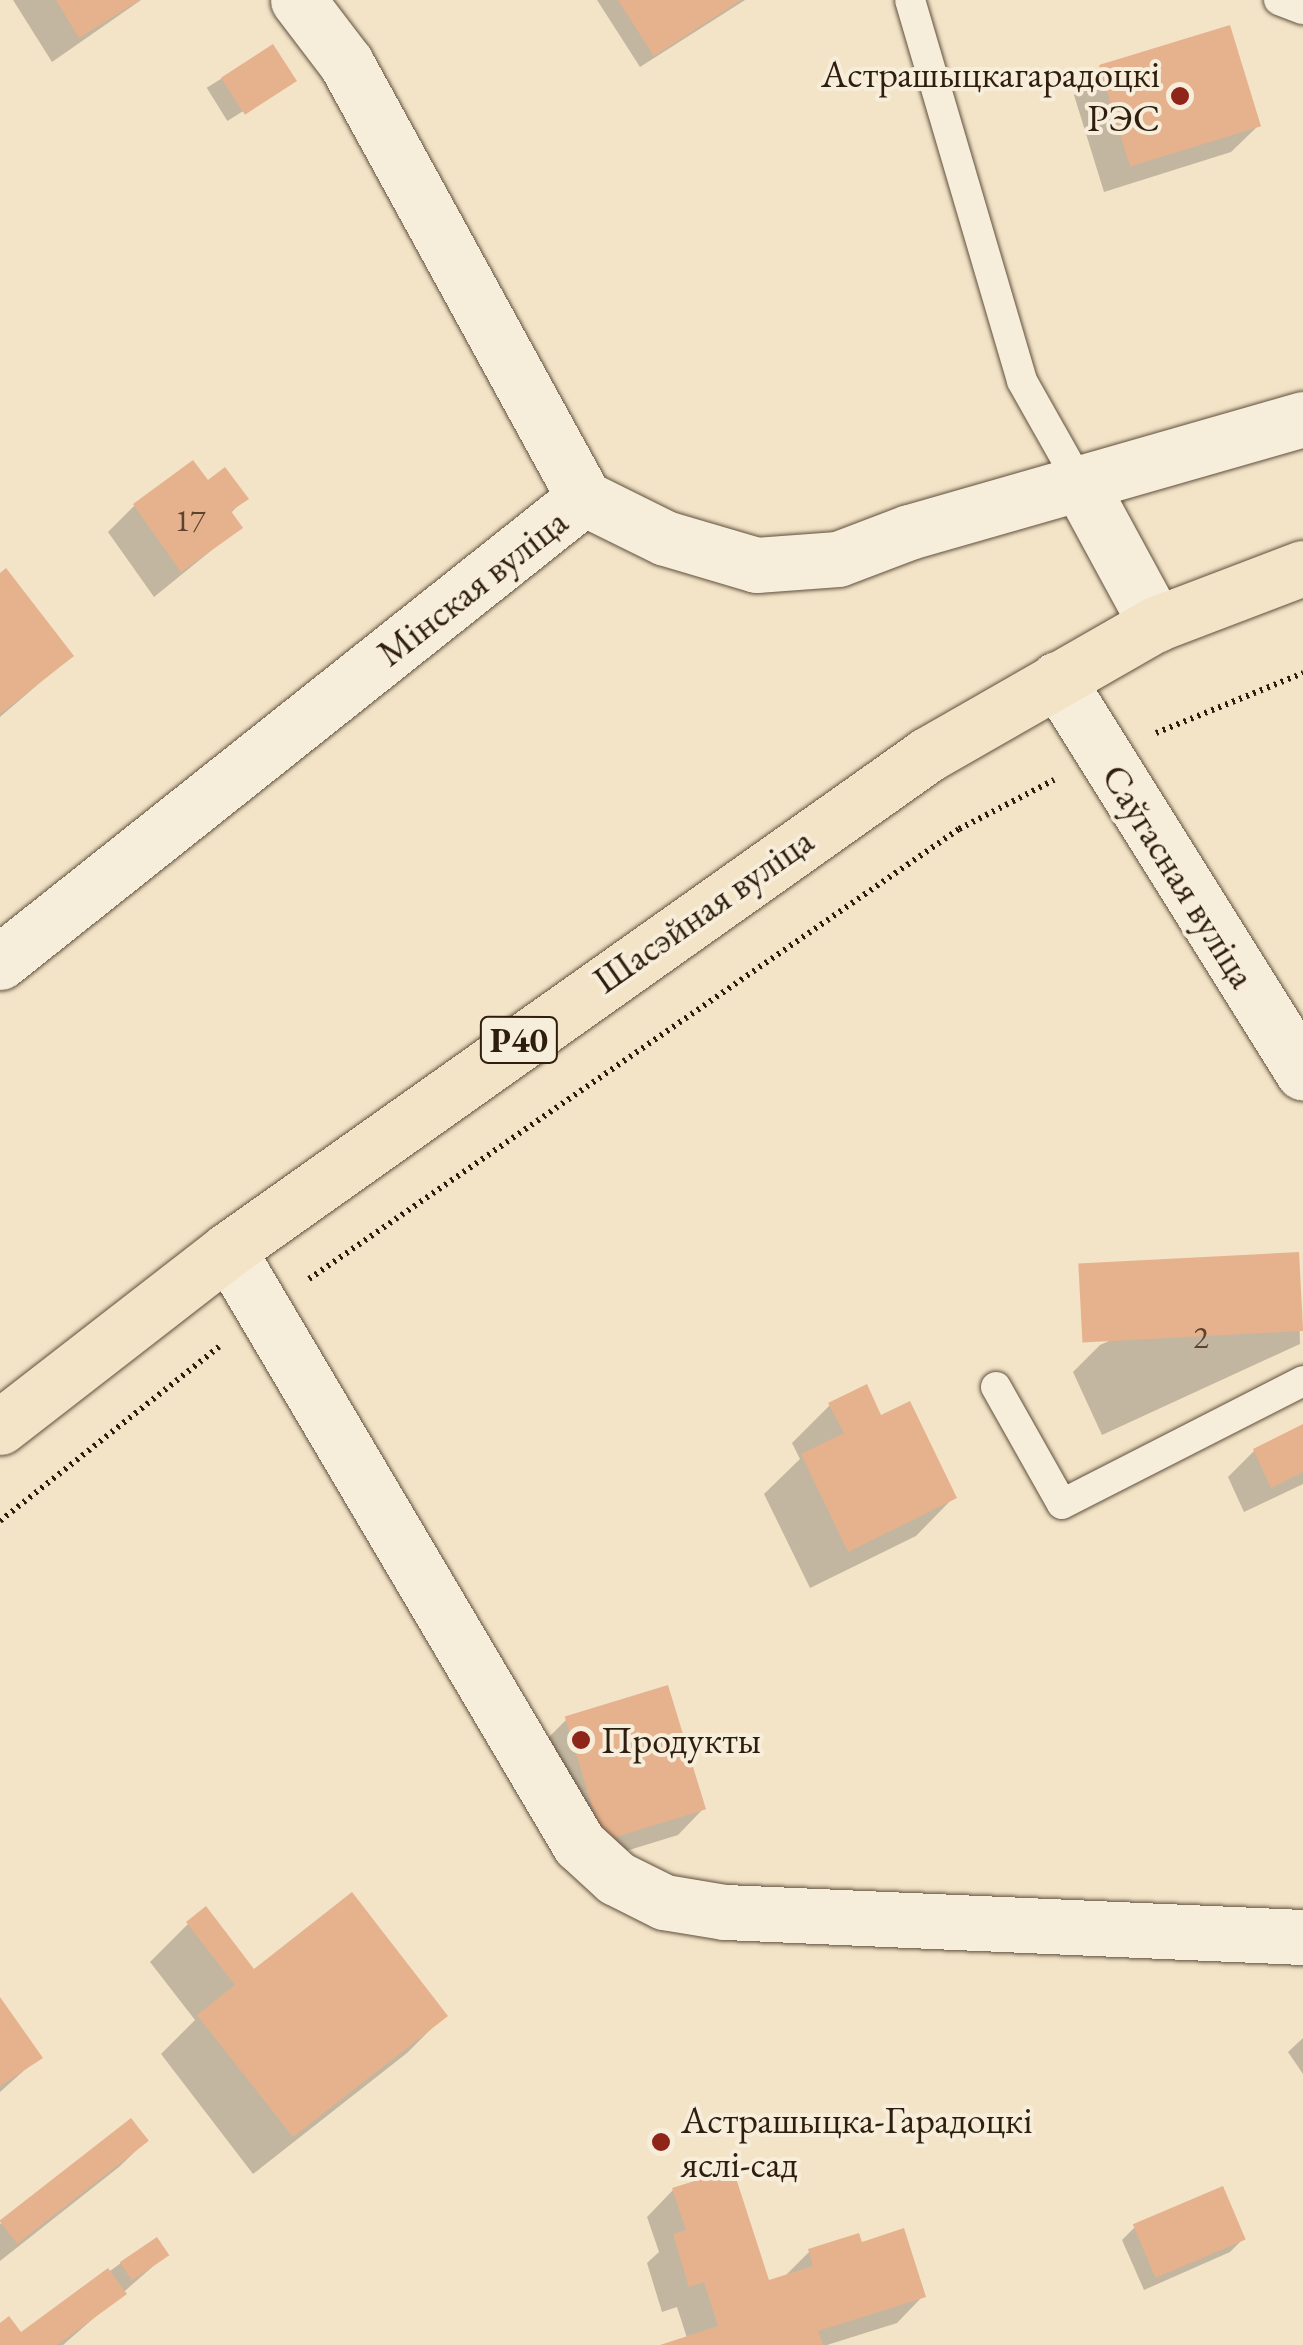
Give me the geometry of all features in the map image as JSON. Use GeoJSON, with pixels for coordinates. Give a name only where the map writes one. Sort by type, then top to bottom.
{"type":"FeatureCollection","features":[{"type":"Feature","properties":{"kind":"main road","name":"Шасэйная вуліца"},"geometry":{"type":"LineString","coordinates":[[0,1428],[228,1250],[720,895],[927,755],[1156,624],[1303,568]]}},
{"type":"Feature","properties":{"kind":"street"},"geometry":{"type":"LineString","coordinates":[[298,0],[346,63],[584,498]]}},
{"type":"Feature","properties":{"kind":"street","name":"Мінская вуліца"},"geometry":{"type":"LineString","coordinates":[[0,962],[584,498],[664,538],[756,565],[838,559],[1079,482],[1303,419]]}},
{"type":"Feature","properties":{"kind":"street"},"geometry":{"type":"LineString","coordinates":[[1079,482],[1156,624]]}},
{"type":"Feature","properties":{"kind":"street","name":"Саўгасная вуліца"},"geometry":{"type":"LineString","coordinates":[[1057,679],[1303,1072]]}},
{"type":"Feature","properties":{"kind":"street"},"geometry":{"type":"LineString","coordinates":[[228,1250],[579,1844],[616,1878],[664,1902],[725,1912],[1303,1936]]}},
{"type":"Feature","properties":{"kind":"lane"},"geometry":{"type":"LineString","coordinates":[[910,0],[1022,380],[1079,482]]}},
{"type":"Feature","properties":{"kind":"lane"},"geometry":{"type":"LineString","coordinates":[[1279,0],[1303,8]]}},
{"type":"Feature","properties":{"kind":"lane"},"geometry":{"type":"LineString","coordinates":[[996,1387],[1062,1504],[1303,1381]]}},
{"type":"Feature","properties":{"kind":"path"},"geometry":{"type":"LineString","coordinates":[[0,1522],[266,1309],[959,830],[1103,755],[1303,673]]}},
{"type":"Feature","properties":{"kind":"building"},"geometry":{"type":"Polygon","coordinates":[[[56,0],[140,0],[79,38],[56,0]]]}},
{"type":"Feature","properties":{"kind":"building"},"geometry":{"type":"Polygon","coordinates":[[[618,0],[741,0],[654,56],[618,0]]]}},
{"type":"Feature","properties":{"kind":"building","name":"Астрашыцкагарадоцкі РЭС"},"geometry":{"type":"Polygon","coordinates":[[[1230,25],[1261,126],[1130,166],[1099,65],[1230,25]]]}},
{"type":"Feature","properties":{"kind":"building"},"geometry":{"type":"Polygon","coordinates":[[[273,44],[297,81],[245,115],[221,78],[273,44]]]}},
{"type":"Feature","properties":{"kind":"building"},"geometry":{"type":"Polygon","coordinates":[[[193,460],[208,480],[225,467],[249,499],[231,511],[243,528],[181,572],[133,504],[193,460]]]}},
{"type":"Feature","properties":{"kind":"building"},"geometry":{"type":"Polygon","coordinates":[[[6,568],[74,656],[0,714],[0,573],[6,568]]]}},
{"type":"Feature","properties":{"kind":"building"},"geometry":{"type":"Polygon","coordinates":[[[1299,1252],[1303,1331],[1082,1342],[1078,1264],[1299,1252]]]}},
{"type":"Feature","properties":{"kind":"building"},"geometry":{"type":"Polygon","coordinates":[[[867,1384],[881,1415],[910,1401],[957,1498],[848,1552],[801,1454],[844,1433],[828,1403],[867,1384]]]}},
{"type":"Feature","properties":{"kind":"building"},"geometry":{"type":"Polygon","coordinates":[[[1303,1424],[1303,1472],[1271,1488],[1253,1449],[1303,1424]]]}},
{"type":"Feature","properties":{"kind":"building"},"geometry":{"type":"Polygon","coordinates":[[[668,1685],[706,1809],[603,1841],[565,1717],[668,1685]]]}},
{"type":"Feature","properties":{"kind":"building"},"geometry":{"type":"Polygon","coordinates":[[[352,1892],[448,2016],[293,2137],[197,2015],[235,1985],[186,1922],[206,1906],[254,1969],[352,1892]]]}},
{"type":"Feature","properties":{"kind":"building"},"geometry":{"type":"Polygon","coordinates":[[[0,1997],[43,2058],[0,2086],[0,1997]]]}},
{"type":"Feature","properties":{"kind":"building"},"geometry":{"type":"Polygon","coordinates":[[[131,2118],[149,2141],[17,2244],[0,2220],[131,2118]]]}},
{"type":"Feature","properties":{"kind":"building"},"geometry":{"type":"Polygon","coordinates":[[[733,2169],[769,2280],[813,2266],[808,2249],[859,2233],[862,2242],[904,2228],[926,2297],[818,2331],[823,2345],[660,2345],[718,2326],[704,2282],[689,2287],[673,2234],[686,2230],[672,2188],[733,2169]]]}},
{"type":"Feature","properties":{"kind":"building"},"geometry":{"type":"Polygon","coordinates":[[[1223,2186],[1246,2239],[1155,2278],[1133,2224],[1223,2186]]]}},
{"type":"Feature","properties":{"kind":"building"},"geometry":{"type":"Polygon","coordinates":[[[157,2237],[169,2255],[132,2280],[120,2262],[157,2237]]]}},
{"type":"Feature","properties":{"kind":"building"},"geometry":{"type":"Polygon","coordinates":[[[108,2268],[127,2294],[57,2345],[0,2345],[0,2323],[9,2316],[21,2332],[108,2268]]]}},
{"type":"Feature","properties":{"kind":"place","name":"Астрашыцкагарадоцкі РЭС"},"geometry":{"type":"Point","coordinates":[1180,96]}},
{"type":"Feature","properties":{"kind":"place","name":"Продукты"},"geometry":{"type":"Point","coordinates":[581,1740]}},
{"type":"Feature","properties":{"kind":"place","name":"Астрашыцка-Гарадоцкі яслі-сад"},"geometry":{"type":"Point","coordinates":[661,2142]}}]}
